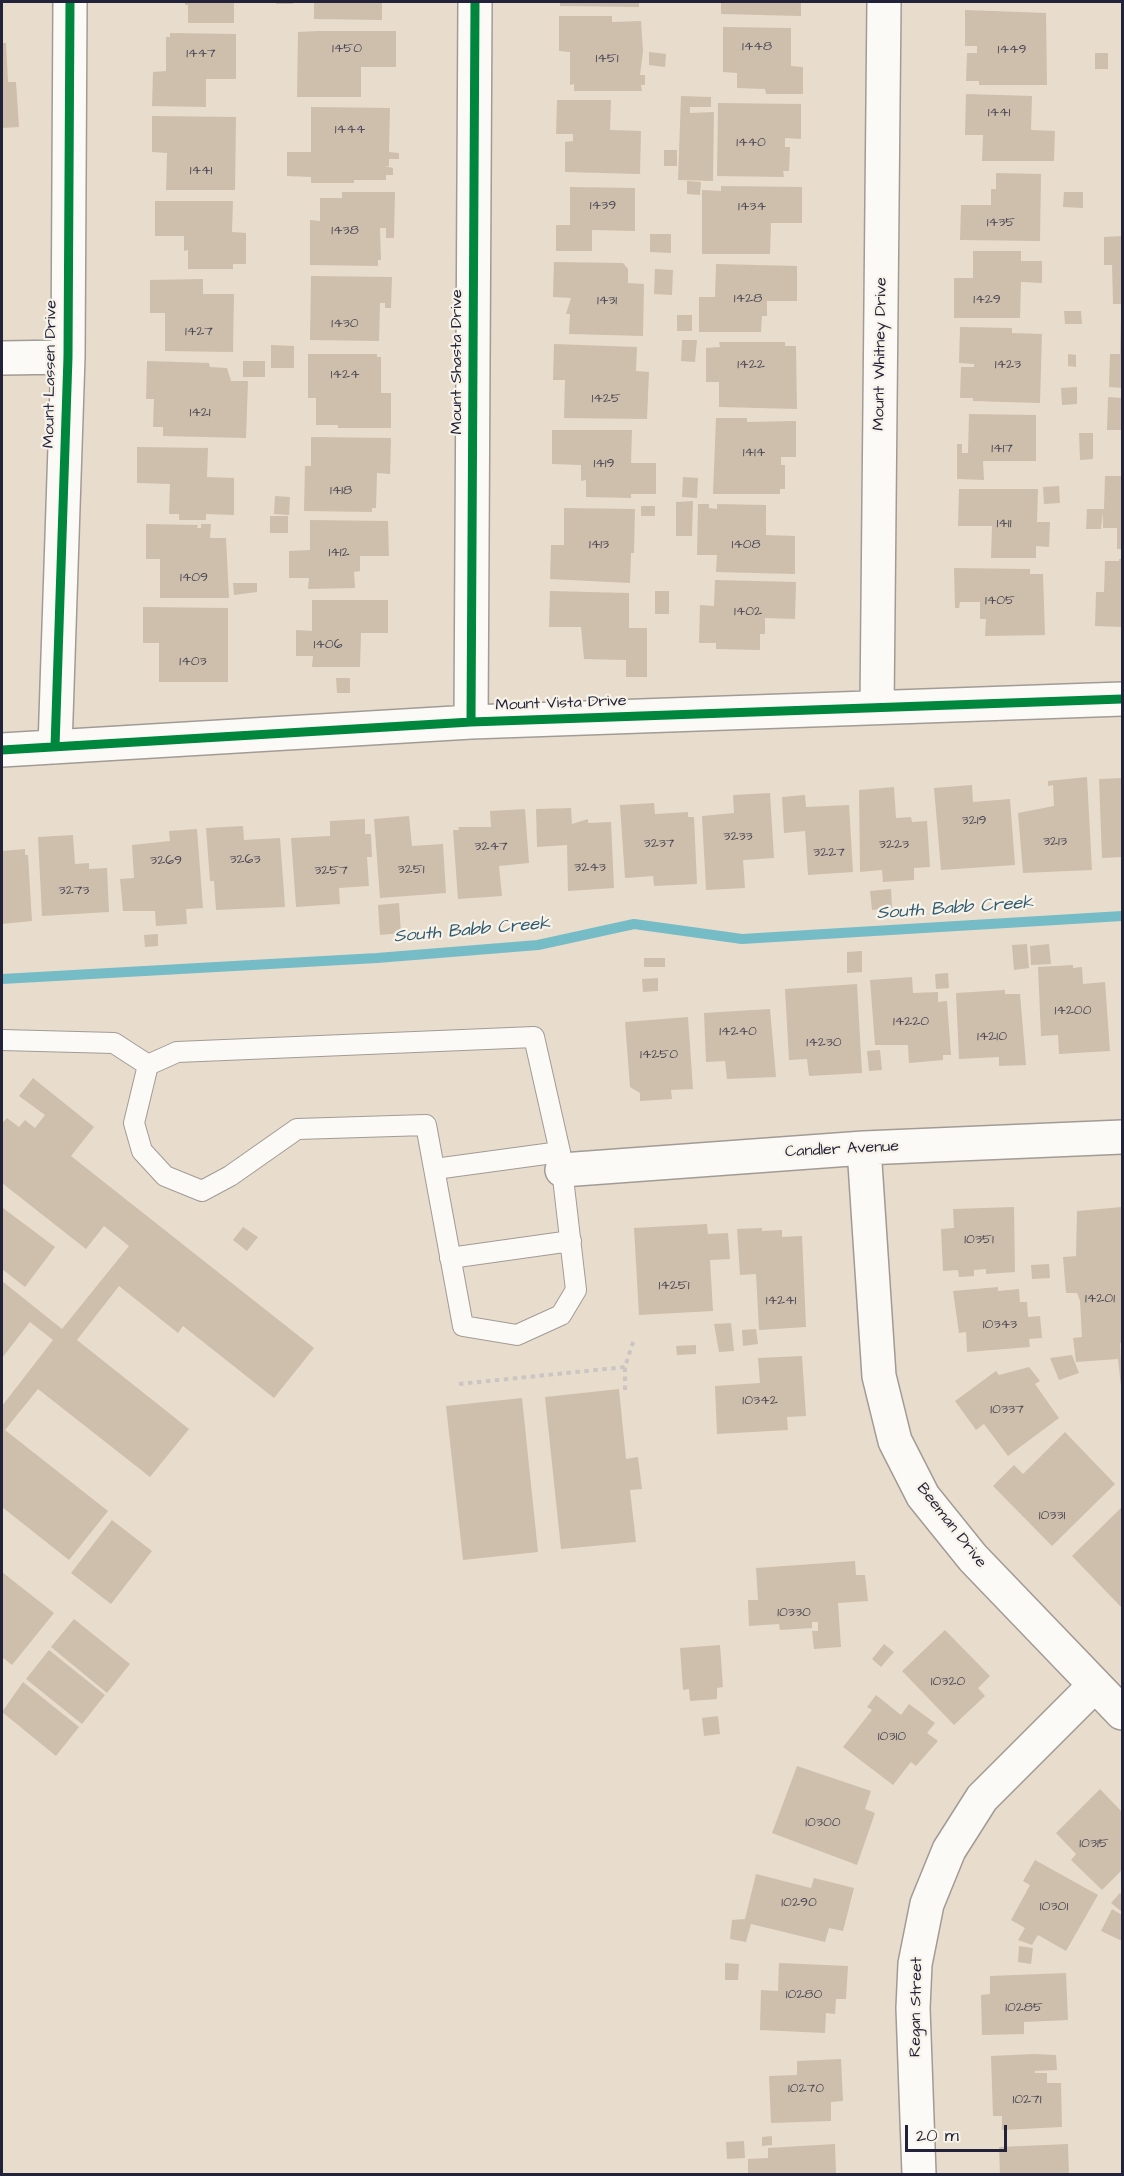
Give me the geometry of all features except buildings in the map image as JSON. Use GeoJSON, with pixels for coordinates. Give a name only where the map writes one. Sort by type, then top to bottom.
{"type":"FeatureCollection","features":[{"type":"Feature","properties":{"kind":"street","name":"Mount Lassen Drive"},"geometry":{"type":"LineString","coordinates":[[55,747],[68,357],[70,2]]}},
{"type":"Feature","properties":{"kind":"street","name":"Mount Shasta Drive"},"geometry":{"type":"LineString","coordinates":[[471,722],[475,2]]}},
{"type":"Feature","properties":{"kind":"street","name":"Mount Whitney Drive"},"geometry":{"type":"LineString","coordinates":[[877,707],[884,2]]}},
{"type":"Feature","properties":{"kind":"street"},"geometry":{"type":"LineString","coordinates":[[2,358],[68,357]]}},
{"type":"Feature","properties":{"kind":"street","name":"Mount Vista Drive"},"geometry":{"type":"LineString","coordinates":[[2,750],[471,722],[1122,699]]}},
{"type":"Feature","properties":{"kind":"street","name":"Candler Avenue"},"geometry":{"type":"LineString","coordinates":[[561,1161],[1122,1137]]}},
{"type":"Feature","properties":{"kind":"street","name":"Beeman Drive"},"geometry":{"type":"LineString","coordinates":[[864,1148],[879,1376],[895,1442],[923,1496],[973,1558],[1122,1713]]}},
{"type":"Feature","properties":{"kind":"street","name":"Regan Street"},"geometry":{"type":"LineString","coordinates":[[919,2175],[913,2008],[915,1964],[927,1904],[948,1850],[982,1798],[1095,1685]]}},
{"type":"Feature","properties":{"kind":"lane"},"geometry":{"type":"LineString","coordinates":[[534,1037],[561,1161],[576,1290],[561,1315],[517,1335],[463,1326],[426,1125],[297,1129],[230,1176],[202,1191],[165,1176],[142,1151],[134,1123],[148,1065],[177,1052],[534,1037]]}},
{"type":"Feature","properties":{"kind":"lane"},"geometry":{"type":"LineString","coordinates":[[2,1040],[114,1043],[148,1065]]}},
{"type":"Feature","properties":{"kind":"lane"},"geometry":{"type":"LineString","coordinates":[[435,1169],[561,1161]]}},
{"type":"Feature","properties":{"kind":"lane"},"geometry":{"type":"LineString","coordinates":[[450,1258],[571,1241]]}},
{"type":"Feature","properties":{"kind":"path"},"geometry":{"type":"LineString","coordinates":[[626,1390],[625,1367],[634,1339]]}},
{"type":"Feature","properties":{"kind":"path"},"geometry":{"type":"LineString","coordinates":[[459,1384],[625,1367]]}},
{"type":"Feature","properties":{"kind":"waterway","name":"South Babb Creek"},"geometry":{"type":"LineString","coordinates":[[2,979],[377,958],[538,945],[634,924],[742,939],[1122,916]]}},
{"type":"Feature","properties":{"kind":"cycle path"},"geometry":{"type":"LineString","coordinates":[[55,747],[68,357],[70,2]]}},
{"type":"Feature","properties":{"kind":"cycle path"},"geometry":{"type":"LineString","coordinates":[[471,722],[475,2]]}},
{"type":"Feature","properties":{"kind":"cycle path"},"geometry":{"type":"LineString","coordinates":[[2,750],[471,722],[1122,699]]}}]}
